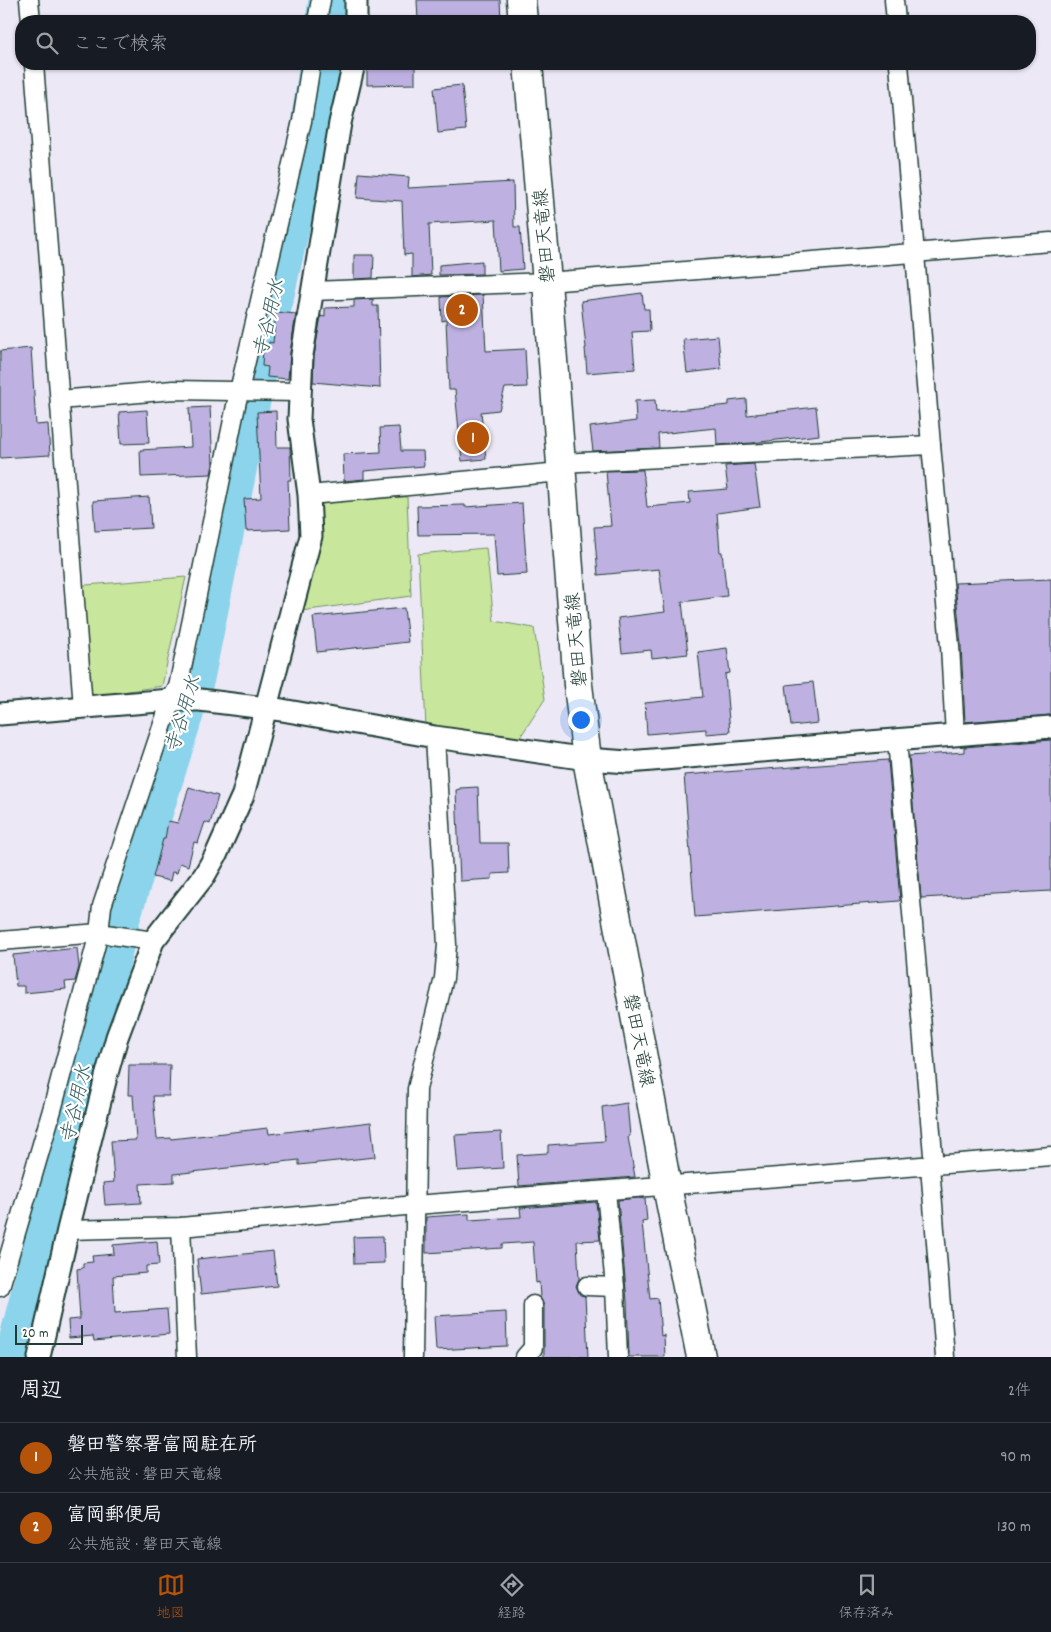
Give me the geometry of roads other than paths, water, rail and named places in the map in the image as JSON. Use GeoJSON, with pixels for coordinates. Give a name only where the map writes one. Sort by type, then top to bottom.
{"type":"FeatureCollection","features":[{"type":"Feature","properties":{"kind":"main road"},"geometry":{"type":"LineString","coordinates":[[521,0],[523,15]]}},
{"type":"Feature","properties":{"kind":"main road","name":"磐田天竜線"},"geometry":{"type":"LineString","coordinates":[[529,70],[578,685],[587,759],[701,1357]]}},
{"type":"Feature","properties":{"kind":"street"},"geometry":{"type":"LineString","coordinates":[[29,0],[30,15]]}},
{"type":"Feature","properties":{"kind":"street"},"geometry":{"type":"LineString","coordinates":[[318,15],[321,0]]}},
{"type":"Feature","properties":{"kind":"street"},"geometry":{"type":"LineString","coordinates":[[356,0],[356,15]]}},
{"type":"Feature","properties":{"kind":"street"},"geometry":{"type":"LineString","coordinates":[[894,0],[895,15]]}},
{"type":"Feature","properties":{"kind":"street"},"geometry":{"type":"LineString","coordinates":[[34,70],[83,707]]}},
{"type":"Feature","properties":{"kind":"street"},"geometry":{"type":"LineString","coordinates":[[0,1287],[52,1110],[111,935],[102,906],[171,700],[178,687],[239,391],[302,121],[310,70]]}},
{"type":"Feature","properties":{"kind":"street"},"geometry":{"type":"LineString","coordinates":[[39,1357],[68,1230],[113,1052],[153,941],[204,876],[216,855],[243,795],[311,536],[309,495],[299,419],[302,355],[340,123],[353,70]]}},
{"type":"Feature","properties":{"kind":"street"},"geometry":{"type":"LineString","coordinates":[[899,70],[914,253],[950,646],[955,735]]}},
{"type":"Feature","properties":{"kind":"street"},"geometry":{"type":"LineString","coordinates":[[312,291],[547,282],[1051,242]]}},
{"type":"Feature","properties":{"kind":"street"},"geometry":{"type":"LineString","coordinates":[[60,400],[174,390],[300,392]]}},
{"type":"Feature","properties":{"kind":"street"},"geometry":{"type":"LineString","coordinates":[[309,495],[561,468],[931,445]]}},
{"type":"Feature","properties":{"kind":"street"},"geometry":{"type":"LineString","coordinates":[[0,714],[171,700],[200,700],[266,708],[435,737],[587,759],[628,762],[1051,726]]}},
{"type":"Feature","properties":{"kind":"street"},"geometry":{"type":"LineString","coordinates":[[413,1357],[417,1089],[444,978],[447,945],[435,737]]}},
{"type":"Feature","properties":{"kind":"street"},"geometry":{"type":"LineString","coordinates":[[897,740],[932,1166],[945,1357]]}},
{"type":"Feature","properties":{"kind":"street"},"geometry":{"type":"LineString","coordinates":[[0,941],[111,935],[153,941]]}},
{"type":"Feature","properties":{"kind":"street"},"geometry":{"type":"LineString","coordinates":[[68,1230],[181,1227],[415,1205],[1051,1156]]}},
{"type":"Feature","properties":{"kind":"street"},"geometry":{"type":"LineString","coordinates":[[606,1191],[615,1287],[618,1357]]}},
{"type":"Feature","properties":{"kind":"street"},"geometry":{"type":"LineString","coordinates":[[181,1227],[188,1357]]}},
{"type":"Feature","properties":{"kind":"street"},"geometry":{"type":"LineString","coordinates":[[587,1286],[615,1287]]}},
{"type":"Feature","properties":{"kind":"street"},"geometry":{"type":"LineString","coordinates":[[525,1357],[533,1348],[533,1305]]}},
{"type":"Feature","properties":{"kind":"waterway","name":"寺谷用水"},"geometry":{"type":"LineString","coordinates":[[327,15],[329,0]]}},
{"type":"Feature","properties":{"kind":"waterway","name":"寺谷用水"},"geometry":{"type":"LineString","coordinates":[[15,1357],[120,917],[194,678],[253,386],[309,140],[319,70]]}},
{"type":"Feature","properties":{"kind":"place","name":"富岡郵便局"},"geometry":{"type":"Point","coordinates":[462,310]}},
{"type":"Feature","properties":{"kind":"place","name":"磐田警察署富岡駐在所"},"geometry":{"type":"Point","coordinates":[473,438]}}]}
